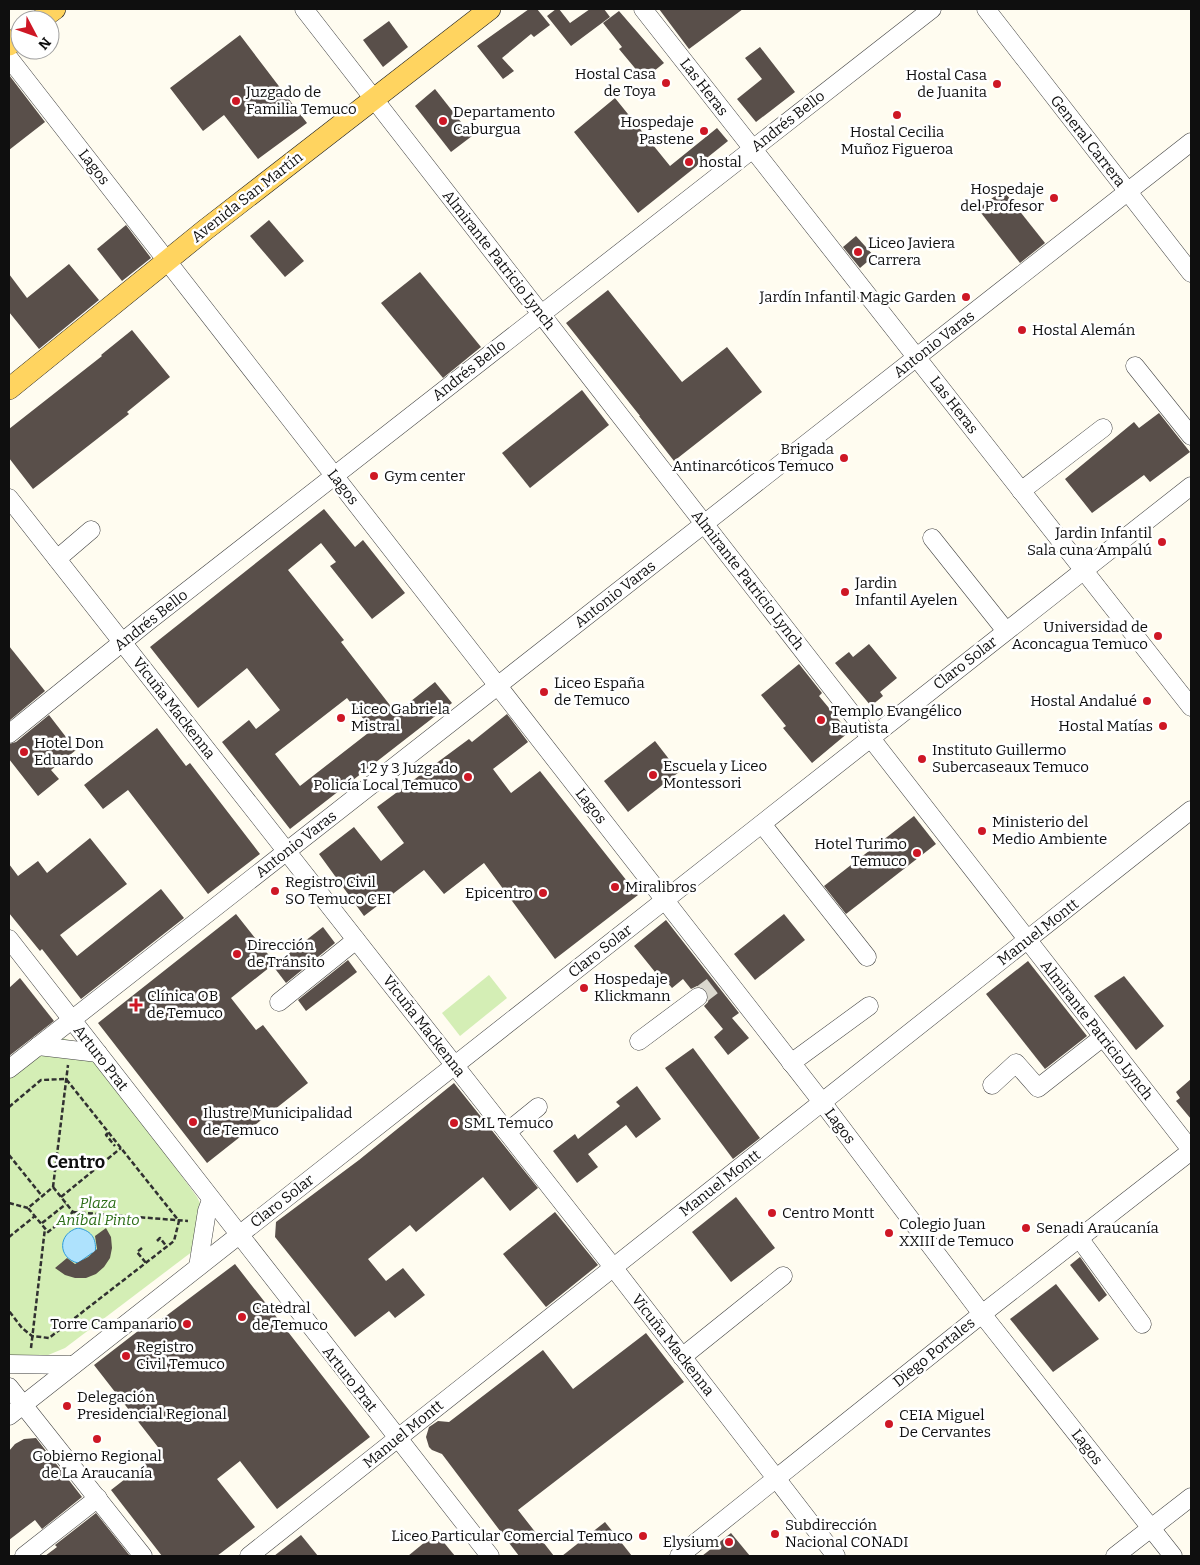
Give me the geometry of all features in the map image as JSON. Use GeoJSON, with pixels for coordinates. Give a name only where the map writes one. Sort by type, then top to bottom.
{"type":"FeatureCollection","features":[{"type":"Feature","properties":{"kind":"main road","name":"Avenida San Martín"},"geometry":{"type":"LineString","coordinates":[[9,389],[167,261],[490,9]]}},
{"type":"Feature","properties":{"kind":"street","name":"Almirante Patricio Lynch"},"geometry":{"type":"LineString","coordinates":[[304,9],[1191,1150]]}},
{"type":"Feature","properties":{"kind":"street","name":"Las Heras"},"geometry":{"type":"LineString","coordinates":[[642,9],[1191,707]]}},
{"type":"Feature","properties":{"kind":"street","name":"Andrés Bello"},"geometry":{"type":"LineString","coordinates":[[9,734],[122,642],[932,9]]}},
{"type":"Feature","properties":{"kind":"street","name":"General Carrera"},"geometry":{"type":"LineString","coordinates":[[986,9],[1191,273]]}},
{"type":"Feature","properties":{"kind":"street","name":"Lagos"},"geometry":{"type":"LineString","coordinates":[[9,58],[664,900],[721,979],[822,1102],[982,1314],[1172,1556]]}},
{"type":"Feature","properties":{"kind":"street","name":"Antonio Varas"},"geometry":{"type":"LineString","coordinates":[[9,1069],[1191,142]]}},
{"type":"Feature","properties":{"kind":"street"},"geometry":{"type":"LineString","coordinates":[[1135,366],[1191,436]]}},
{"type":"Feature","properties":{"kind":"street"},"geometry":{"type":"LineString","coordinates":[[1021,491],[1103,428]]}},
{"type":"Feature","properties":{"kind":"street","name":"Claro Solar"},"geometry":{"type":"LineString","coordinates":[[9,1416],[1191,486]]}},
{"type":"Feature","properties":{"kind":"street","name":"Vicuña Mackenna"},"geometry":{"type":"LineString","coordinates":[[9,498],[613,1267],[836,1556]]}},
{"type":"Feature","properties":{"kind":"street"},"geometry":{"type":"LineString","coordinates":[[57,559],[91,530]]}},
{"type":"Feature","properties":{"kind":"street"},"geometry":{"type":"LineString","coordinates":[[932,538],[1006,631]]}},
{"type":"Feature","properties":{"kind":"street","name":"Manuel Montt"},"geometry":{"type":"LineString","coordinates":[[249,1556],[1191,810]]}},
{"type":"Feature","properties":{"kind":"street"},"geometry":{"type":"LineString","coordinates":[[762,824],[868,957]]}},
{"type":"Feature","properties":{"kind":"street","name":"Arturo Prat"},"geometry":{"type":"LineString","coordinates":[[9,939],[490,1556]]}},
{"type":"Feature","properties":{"kind":"street"},"geometry":{"type":"LineString","coordinates":[[278,1002],[356,940]]}},
{"type":"Feature","properties":{"kind":"street"},"geometry":{"type":"LineString","coordinates":[[639,1041],[698,998]]}},
{"type":"Feature","properties":{"kind":"street"},"geometry":{"type":"LineString","coordinates":[[791,1063],[869,1006]]}},
{"type":"Feature","properties":{"kind":"street"},"geometry":{"type":"LineString","coordinates":[[992,1084],[1016,1063],[1038,1088],[1103,1037]]}},
{"type":"Feature","properties":{"kind":"street"},"geometry":{"type":"LineString","coordinates":[[38,1046],[98,1053]]}},
{"type":"Feature","properties":{"kind":"street"},"geometry":{"type":"LineString","coordinates":[[507,1132],[538,1107]]}},
{"type":"Feature","properties":{"kind":"street","name":"Diego Portales"},"geometry":{"type":"LineString","coordinates":[[679,1556],[1191,1150]]}},
{"type":"Feature","properties":{"kind":"street"},"geometry":{"type":"LineString","coordinates":[[198,1267],[207,1211],[212,1200]]}},
{"type":"Feature","properties":{"kind":"street"},"geometry":{"type":"LineString","coordinates":[[1079,1238],[1142,1324]]}},
{"type":"Feature","properties":{"kind":"street"},"geometry":{"type":"LineString","coordinates":[[682,1357],[783,1276]]}},
{"type":"Feature","properties":{"kind":"street"},"geometry":{"type":"LineString","coordinates":[[9,1364],[73,1365]]}},
{"type":"Feature","properties":{"kind":"street"},"geometry":{"type":"LineString","coordinates":[[9,1387],[142,1556]]}},
{"type":"Feature","properties":{"kind":"street"},"geometry":{"type":"LineString","coordinates":[[1114,1556],[1191,1497]]}},
{"type":"Feature","properties":{"kind":"street"},"geometry":{"type":"LineString","coordinates":[[24,1556],[98,1498]]}},
{"type":"Feature","properties":{"kind":"path"},"geometry":{"type":"LineString","coordinates":[[28,1208],[53,1188],[71,1050]]}},
{"type":"Feature","properties":{"kind":"path"},"geometry":{"type":"LineString","coordinates":[[9,1107],[41,1080],[66,1079]]}},
{"type":"Feature","properties":{"kind":"path"},"geometry":{"type":"LineString","coordinates":[[66,1079],[179,1221]]}},
{"type":"Feature","properties":{"kind":"path"},"geometry":{"type":"LineString","coordinates":[[108,1132],[106,1135],[115,1146]]}},
{"type":"Feature","properties":{"kind":"path"},"geometry":{"type":"LineString","coordinates":[[61,1197],[121,1148]]}},
{"type":"Feature","properties":{"kind":"path"},"geometry":{"type":"LineString","coordinates":[[9,1155],[42,1196]]}},
{"type":"Feature","properties":{"kind":"path"},"geometry":{"type":"LineString","coordinates":[[53,1188],[73,1212]]}},
{"type":"Feature","properties":{"kind":"path"},"geometry":{"type":"LineString","coordinates":[[9,1204],[28,1208],[48,1232],[73,1212],[179,1221],[205,1221]]}},
{"type":"Feature","properties":{"kind":"path"},"geometry":{"type":"LineString","coordinates":[[41,1223],[66,1204]]}},
{"type":"Feature","properties":{"kind":"path"},"geometry":{"type":"LineString","coordinates":[[9,1237],[35,1216]]}},
{"type":"Feature","properties":{"kind":"path"},"geometry":{"type":"LineString","coordinates":[[9,1311],[22,1328],[32,1336],[49,1338],[174,1241],[179,1221]]}},
{"type":"Feature","properties":{"kind":"path"},"geometry":{"type":"LineString","coordinates":[[31,1364],[32,1336],[45,1228]]}},
{"type":"Feature","properties":{"kind":"path"},"geometry":{"type":"LineString","coordinates":[[157,1241],[160,1238],[167,1247]]}},
{"type":"Feature","properties":{"kind":"path"},"geometry":{"type":"LineString","coordinates":[[142,1248],[137,1252],[146,1263]]}},
{"type":"Feature","properties":{"kind":"green space"},"geometry":{"type":"Polygon","coordinates":[[[489,975],[507,998],[460,1036],[442,1013],[489,975]]]}},
{"type":"Feature","properties":{"kind":"green space","name":"Plaza Aníbal Pinto"},"geometry":{"type":"Polygon","coordinates":[[[62,1038],[82,1043],[90,1050],[201,1205],[193,1251],[65,1348],[41,1358],[9,1357],[9,1073],[62,1038]]]}},
{"type":"Feature","properties":{"kind":"water"},"geometry":{"type":"Polygon","coordinates":[[[78,1228],[87,1231],[93,1237],[95,1254],[92,1253],[78,1263],[66,1256],[63,1251],[63,1245],[67,1235],[78,1228]]]}},
{"type":"Feature","properties":{"kind":"building"},"geometry":{"type":"Polygon","coordinates":[[[529,9],[537,9],[550,25],[534,37],[531,34],[502,58],[514,71],[503,79],[477,46],[529,9]]]}},
{"type":"Feature","properties":{"kind":"building"},"geometry":{"type":"Polygon","coordinates":[[[556,9],[559,9],[570,23],[590,9],[604,9],[610,17],[571,46],[547,16],[556,9]]]}},
{"type":"Feature","properties":{"kind":"building"},"geometry":{"type":"Polygon","coordinates":[[[659,9],[743,9],[689,49],[659,9]]]}},
{"type":"Feature","properties":{"kind":"building"},"geometry":{"type":"Polygon","coordinates":[[[619,11],[664,63],[644,79],[619,49],[622,47],[603,23],[619,11]]]}},
{"type":"Feature","properties":{"kind":"building"},"geometry":{"type":"Polygon","coordinates":[[[389,21],[408,47],[383,67],[363,40],[389,21]]]}},
{"type":"Feature","properties":{"kind":"building","name":"Juzgado de Familia Temuco"},"geometry":{"type":"Polygon","coordinates":[[[240,35],[307,123],[258,159],[224,115],[203,131],[170,88],[240,35]]]}},
{"type":"Feature","properties":{"kind":"building"},"geometry":{"type":"Polygon","coordinates":[[[760,47],[795,92],[756,122],[737,99],[762,79],[745,58],[760,47]]]}},
{"type":"Feature","properties":{"kind":"building"},"geometry":{"type":"Polygon","coordinates":[[[9,75],[45,122],[9,150],[9,75]]]}},
{"type":"Feature","properties":{"kind":"building","name":"Departamento Caburgua"},"geometry":{"type":"Polygon","coordinates":[[[435,89],[472,136],[451,152],[415,106],[435,89]]]}},
{"type":"Feature","properties":{"kind":"building"},"geometry":{"type":"Polygon","coordinates":[[[615,98],[670,166],[717,128],[728,141],[638,213],[574,132],[615,98]]]}},
{"type":"Feature","properties":{"kind":"building"},"geometry":{"type":"Polygon","coordinates":[[[1003,190],[1045,243],[1020,263],[978,209],[1003,190]]]}},
{"type":"Feature","properties":{"kind":"building"},"geometry":{"type":"Polygon","coordinates":[[[269,220],[304,261],[285,277],[250,236],[269,220]]]}},
{"type":"Feature","properties":{"kind":"building"},"geometry":{"type":"Polygon","coordinates":[[[126,225],[151,258],[122,281],[97,249],[126,225]]]}},
{"type":"Feature","properties":{"kind":"building","name":"Liceo Javiera Carrera"},"geometry":{"type":"Polygon","coordinates":[[[856,236],[874,256],[860,268],[843,247],[856,236]]]}},
{"type":"Feature","properties":{"kind":"building"},"geometry":{"type":"Polygon","coordinates":[[[69,264],[99,300],[39,349],[9,312],[9,274],[27,298],[69,264]]]}},
{"type":"Feature","properties":{"kind":"building"},"geometry":{"type":"Polygon","coordinates":[[[420,272],[481,347],[443,378],[381,303],[420,272]]]}},
{"type":"Feature","properties":{"kind":"building"},"geometry":{"type":"Polygon","coordinates":[[[608,290],[682,382],[727,347],[762,392],[674,461],[566,323],[608,290]]]}},
{"type":"Feature","properties":{"kind":"building"},"geometry":{"type":"Polygon","coordinates":[[[132,330],[170,377],[127,412],[129,414],[33,489],[9,458],[9,429],[132,330]]]}},
{"type":"Feature","properties":{"kind":"building"},"geometry":{"type":"Polygon","coordinates":[[[582,390],[609,425],[530,488],[502,453],[582,390]]]}},
{"type":"Feature","properties":{"kind":"building"},"geometry":{"type":"Polygon","coordinates":[[[1159,413],[1190,452],[1150,482],[1144,475],[1092,513],[1065,479],[1134,422],[1139,428],[1159,413]]]}},
{"type":"Feature","properties":{"kind":"building"},"geometry":{"type":"Polygon","coordinates":[[[324,509],[355,547],[363,540],[405,593],[372,619],[330,566],[336,562],[321,543],[288,570],[344,640],[341,642],[396,713],[435,682],[452,703],[290,829],[222,742],[249,720],[256,729],[280,710],[247,668],[198,708],[150,647],[324,509]],[[347,698],[275,754],[300,786],[372,730],[347,698]]]}},
{"type":"Feature","properties":{"kind":"building"},"geometry":{"type":"Polygon","coordinates":[[[869,644],[897,678],[880,692],[883,696],[871,706],[835,663],[849,652],[853,657],[869,644]]]}},
{"type":"Feature","properties":{"kind":"building"},"geometry":{"type":"Polygon","coordinates":[[[9,646],[45,691],[9,721],[9,646]]]}},
{"type":"Feature","properties":{"kind":"building"},"geometry":{"type":"Polygon","coordinates":[[[799,664],[822,693],[819,696],[849,732],[812,763],[783,728],[786,726],[761,695],[799,664]]]}},
{"type":"Feature","properties":{"kind":"building"},"geometry":{"type":"Polygon","coordinates":[[[507,714],[528,742],[493,769],[511,793],[540,771],[638,895],[555,959],[484,863],[444,894],[424,870],[364,916],[319,854],[354,827],[381,861],[404,843],[377,807],[469,739],[472,742],[507,714]]]}},
{"type":"Feature","properties":{"kind":"building"},"geometry":{"type":"Polygon","coordinates":[[[49,715],[76,750],[51,770],[59,779],[38,796],[9,759],[9,744],[16,742],[49,715]]]}},
{"type":"Feature","properties":{"kind":"building"},"geometry":{"type":"Polygon","coordinates":[[[157,728],[186,766],[190,763],[260,854],[208,894],[128,790],[103,809],[84,785],[157,728]]]}},
{"type":"Feature","properties":{"kind":"building"},"geometry":{"type":"Polygon","coordinates":[[[655,741],[679,772],[628,812],[604,781],[655,741]]]}},
{"type":"Feature","properties":{"kind":"building"},"geometry":{"type":"Polygon","coordinates":[[[914,816],[936,844],[846,914],[824,886],[914,816]]]}},
{"type":"Feature","properties":{"kind":"building"},"geometry":{"type":"Polygon","coordinates":[[[90,838],[127,884],[60,935],[77,956],[161,889],[184,918],[81,999],[42,949],[40,951],[9,913],[9,864],[18,876],[38,861],[47,873],[90,838]]]}},
{"type":"Feature","properties":{"kind":"building"},"geometry":{"type":"Polygon","coordinates":[[[236,914],[275,963],[231,998],[256,1030],[263,1025],[308,1083],[207,1163],[98,1023],[236,914]]]}},
{"type":"Feature","properties":{"kind":"building"},"geometry":{"type":"Polygon","coordinates":[[[784,914],[805,940],[755,980],[734,954],[784,914]]]}},
{"type":"Feature","properties":{"kind":"building"},"geometry":{"type":"Polygon","coordinates":[[[666,920],[739,1013],[732,1018],[749,1038],[728,1055],[714,1037],[723,1029],[704,1006],[708,1002],[709,996],[706,990],[697,986],[691,989],[683,979],[672,988],[657,970],[655,972],[634,946],[666,920]]]}},
{"type":"Feature","properties":{"kind":"building"},"geometry":{"type":"Polygon","coordinates":[[[323,927],[335,943],[286,983],[273,966],[323,927]]]}},
{"type":"Feature","properties":{"kind":"building"},"geometry":{"type":"Polygon","coordinates":[[[348,960],[357,972],[306,1011],[298,1000],[348,960]]]}},
{"type":"Feature","properties":{"kind":"building"},"geometry":{"type":"Polygon","coordinates":[[[1028,961],[1087,1036],[1045,1069],[986,994],[1028,961]]]}},
{"type":"Feature","properties":{"kind":"building"},"geometry":{"type":"Polygon","coordinates":[[[1124,976],[1164,1026],[1136,1050],[1094,996],[1124,976]]]}},
{"type":"Feature","properties":{"kind":"building"},"geometry":{"type":"Polygon","coordinates":[[[20,978],[54,1021],[9,1056],[9,988],[20,978]]]}},
{"type":"Feature","properties":{"kind":"building"},"geometry":{"type":"Polygon","coordinates":[[[693,1048],[760,1138],[733,1159],[665,1068],[693,1048]]]}},
{"type":"Feature","properties":{"kind":"building"},"geometry":{"type":"Polygon","coordinates":[[[1191,1079],[1191,1119],[1176,1101],[1180,1098],[1176,1092],[1191,1079]]]}},
{"type":"Feature","properties":{"kind":"building"},"geometry":{"type":"Polygon","coordinates":[[[454,1083],[538,1188],[510,1211],[483,1177],[416,1232],[410,1225],[368,1259],[386,1281],[403,1268],[425,1295],[395,1318],[389,1311],[355,1337],[275,1237],[276,1222],[359,1160],[454,1083]]]}},
{"type":"Feature","properties":{"kind":"building"},"geometry":{"type":"Polygon","coordinates":[[[637,1086],[661,1119],[636,1138],[626,1125],[588,1154],[598,1167],[577,1183],[553,1151],[575,1134],[578,1139],[620,1106],[616,1102],[637,1086]]]}},
{"type":"Feature","properties":{"kind":"building"},"geometry":{"type":"Polygon","coordinates":[[[736,1197],[775,1248],[731,1282],[692,1232],[736,1197]]]}},
{"type":"Feature","properties":{"kind":"building"},"geometry":{"type":"Polygon","coordinates":[[[555,1212],[598,1265],[546,1307],[503,1254],[555,1212]]]}},
{"type":"Feature","properties":{"kind":"building"},"geometry":{"type":"Polygon","coordinates":[[[106,1228],[111,1237],[112,1248],[110,1258],[96,1274],[86,1278],[75,1278],[65,1275],[55,1268],[67,1258],[75,1264],[88,1257],[97,1249],[95,1236],[106,1228]]]}},
{"type":"Feature","properties":{"kind":"building"},"geometry":{"type":"Polygon","coordinates":[[[1080,1257],[1107,1295],[1099,1302],[1070,1265],[1080,1257]]]}},
{"type":"Feature","properties":{"kind":"building"},"geometry":{"type":"Polygon","coordinates":[[[235,1264],[370,1437],[277,1509],[240,1461],[217,1479],[255,1527],[217,1556],[162,1556],[111,1490],[161,1451],[94,1365],[151,1321],[154,1325],[235,1264]]]}},
{"type":"Feature","properties":{"kind":"building"},"geometry":{"type":"Polygon","coordinates":[[[1056,1284],[1099,1339],[1053,1372],[1010,1319],[1056,1284]]]}},
{"type":"Feature","properties":{"kind":"building"},"geometry":{"type":"Polygon","coordinates":[[[646,1333],[684,1382],[518,1510],[554,1556],[519,1556],[442,1454],[429,1447],[426,1437],[429,1427],[438,1421],[449,1422],[543,1350],[573,1389],[646,1333]]]}},
{"type":"Feature","properties":{"kind":"building"},"geometry":{"type":"Polygon","coordinates":[[[36,1438],[82,1497],[42,1529],[35,1520],[9,1540],[9,1451],[15,1444],[24,1439],[36,1438]]]}},
{"type":"Feature","properties":{"kind":"building"},"geometry":{"type":"Polygon","coordinates":[[[96,1513],[130,1556],[45,1556],[57,1547],[55,1545],[96,1513]]]}},
{"type":"Feature","properties":{"kind":"building"},"geometry":{"type":"Polygon","coordinates":[[[605,1522],[632,1556],[562,1556],[605,1522]]]}},
{"type":"Feature","properties":{"kind":"building"},"geometry":{"type":"Polygon","coordinates":[[[436,1533],[455,1556],[408,1556],[436,1533]]]}},
{"type":"Feature","properties":{"kind":"building","name":"Elysium"},"geometry":{"type":"Polygon","coordinates":[[[731,1533],[750,1556],[702,1556],[731,1533]]]}},
{"type":"Feature","properties":{"kind":"building"},"geometry":{"type":"Polygon","coordinates":[[[301,1535],[318,1556],[274,1556],[301,1535]]]}},
{"type":"Feature","properties":{"kind":"tunnel"},"geometry":{"type":"LineString","coordinates":[[698,997],[719,981]]}},
{"type":"Feature","properties":{"kind":"place","name":"Hostal Casa de Toya"},"geometry":{"type":"Point","coordinates":[666,83]}},
{"type":"Feature","properties":{"kind":"place","name":"Hostal Casa de Juanita"},"geometry":{"type":"Point","coordinates":[997,84]}},
{"type":"Feature","properties":{"kind":"place","name":"Juzgado de Familia Temuco"},"geometry":{"type":"Point","coordinates":[236,101]}},
{"type":"Feature","properties":{"kind":"place","name":"Hostal Cecilia Muñoz Figueroa"},"geometry":{"type":"Point","coordinates":[897,115]}},
{"type":"Feature","properties":{"kind":"place","name":"Departamento Caburgua"},"geometry":{"type":"Point","coordinates":[443,121]}},
{"type":"Feature","properties":{"kind":"place","name":"Hospedaje Pastene"},"geometry":{"type":"Point","coordinates":[704,131]}},
{"type":"Feature","properties":{"kind":"place","name":"hostal"},"geometry":{"type":"Point","coordinates":[689,162]}},
{"type":"Feature","properties":{"kind":"place","name":"Hospedaje del Profesor"},"geometry":{"type":"Point","coordinates":[1054,198]}},
{"type":"Feature","properties":{"kind":"place","name":"Liceo Javiera Carrera"},"geometry":{"type":"Point","coordinates":[858,252]}},
{"type":"Feature","properties":{"kind":"place","name":"Jardín Infantil Magic Garden"},"geometry":{"type":"Point","coordinates":[966,297]}},
{"type":"Feature","properties":{"kind":"place","name":"Hostal Alemán"},"geometry":{"type":"Point","coordinates":[1022,330]}},
{"type":"Feature","properties":{"kind":"place","name":"Brigada Antinarcóticos Temuco"},"geometry":{"type":"Point","coordinates":[844,458]}},
{"type":"Feature","properties":{"kind":"place","name":"Gym center"},"geometry":{"type":"Point","coordinates":[374,476]}},
{"type":"Feature","properties":{"kind":"place","name":"Jardin Infantil Sala cuna Ampalú"},"geometry":{"type":"Point","coordinates":[1162,542]}},
{"type":"Feature","properties":{"kind":"place","name":"Jardin Infantil Ayelen"},"geometry":{"type":"Point","coordinates":[845,592]}},
{"type":"Feature","properties":{"kind":"place","name":"Universidad de Aconcagua Temuco"},"geometry":{"type":"Point","coordinates":[1158,636]}},
{"type":"Feature","properties":{"kind":"place","name":"Liceo España de Temuco"},"geometry":{"type":"Point","coordinates":[544,692]}},
{"type":"Feature","properties":{"kind":"place","name":"Hostal Andalué"},"geometry":{"type":"Point","coordinates":[1147,701]}},
{"type":"Feature","properties":{"kind":"place","name":"Liceo Gabriela Mistral"},"geometry":{"type":"Point","coordinates":[341,718]}},
{"type":"Feature","properties":{"kind":"place","name":"Templo Evangélico Bautista"},"geometry":{"type":"Point","coordinates":[821,720]}},
{"type":"Feature","properties":{"kind":"place","name":"Hostal Matías"},"geometry":{"type":"Point","coordinates":[1163,726]}},
{"type":"Feature","properties":{"kind":"place","name":"Hotel Don Eduardo"},"geometry":{"type":"Point","coordinates":[24,752]}},
{"type":"Feature","properties":{"kind":"place","name":"Instituto Guillermo Subercaseaux Temuco"},"geometry":{"type":"Point","coordinates":[922,759]}},
{"type":"Feature","properties":{"kind":"place","name":"Escuela y Liceo Montessori"},"geometry":{"type":"Point","coordinates":[653,775]}},
{"type":"Feature","properties":{"kind":"place","name":"1 2 y 3 Juzgado Policía Local Temuco"},"geometry":{"type":"Point","coordinates":[468,777]}},
{"type":"Feature","properties":{"kind":"place","name":"Ministerio del Medio Ambiente"},"geometry":{"type":"Point","coordinates":[982,831]}},
{"type":"Feature","properties":{"kind":"place","name":"Hotel Turimo Temuco"},"geometry":{"type":"Point","coordinates":[917,853]}},
{"type":"Feature","properties":{"kind":"place","name":"Miralibros"},"geometry":{"type":"Point","coordinates":[615,887]}},
{"type":"Feature","properties":{"kind":"place","name":"Registro Civil SO Temuco CEI"},"geometry":{"type":"Point","coordinates":[275,891]}},
{"type":"Feature","properties":{"kind":"place","name":"Epicentro"},"geometry":{"type":"Point","coordinates":[543,893]}},
{"type":"Feature","properties":{"kind":"place","name":"Dirección de Tránsito"},"geometry":{"type":"Point","coordinates":[237,954]}},
{"type":"Feature","properties":{"kind":"place","name":"Hospedaje Klickmann"},"geometry":{"type":"Point","coordinates":[584,988]}},
{"type":"Feature","properties":{"kind":"place","name":"Clínica OB de Temuco"},"geometry":{"type":"Point","coordinates":[136,1005]}},
{"type":"Feature","properties":{"kind":"place","name":"Ilustre Municipalidad de Temuco"},"geometry":{"type":"Point","coordinates":[193,1122]}},
{"type":"Feature","properties":{"kind":"place","name":"SML Temuco"},"geometry":{"type":"Point","coordinates":[454,1123]}},
{"type":"Feature","properties":{"kind":"place","name":"Centro Montt"},"geometry":{"type":"Point","coordinates":[772,1213]}},
{"type":"Feature","properties":{"kind":"place","name":"Senadi Araucanía"},"geometry":{"type":"Point","coordinates":[1026,1228]}},
{"type":"Feature","properties":{"kind":"place","name":"Colegio Juan XXIII de Temuco"},"geometry":{"type":"Point","coordinates":[889,1233]}},
{"type":"Feature","properties":{"kind":"place","name":"Catedral de Temuco"},"geometry":{"type":"Point","coordinates":[242,1317]}},
{"type":"Feature","properties":{"kind":"place","name":"Torre Campanario"},"geometry":{"type":"Point","coordinates":[187,1324]}},
{"type":"Feature","properties":{"kind":"place","name":"Registro Civil Temuco"},"geometry":{"type":"Point","coordinates":[126,1356]}},
{"type":"Feature","properties":{"kind":"place","name":"Delegación Presidencial Regional"},"geometry":{"type":"Point","coordinates":[67,1406]}},
{"type":"Feature","properties":{"kind":"place","name":"CEIA Miguel De Cervantes"},"geometry":{"type":"Point","coordinates":[889,1424]}},
{"type":"Feature","properties":{"kind":"place","name":"Gobierno Regional de La Araucanía"},"geometry":{"type":"Point","coordinates":[97,1439]}},
{"type":"Feature","properties":{"kind":"place","name":"Subdirección Nacional CONADI"},"geometry":{"type":"Point","coordinates":[775,1534]}},
{"type":"Feature","properties":{"kind":"place","name":"Liceo Particular Comercial Temuco"},"geometry":{"type":"Point","coordinates":[643,1536]}},
{"type":"Feature","properties":{"kind":"place","name":"Elysium"},"geometry":{"type":"Point","coordinates":[729,1542]}},
{"type":"Feature","properties":{"kind":"district","name":"Centro"},"geometry":{"type":"Point","coordinates":[76,1162]}}]}
